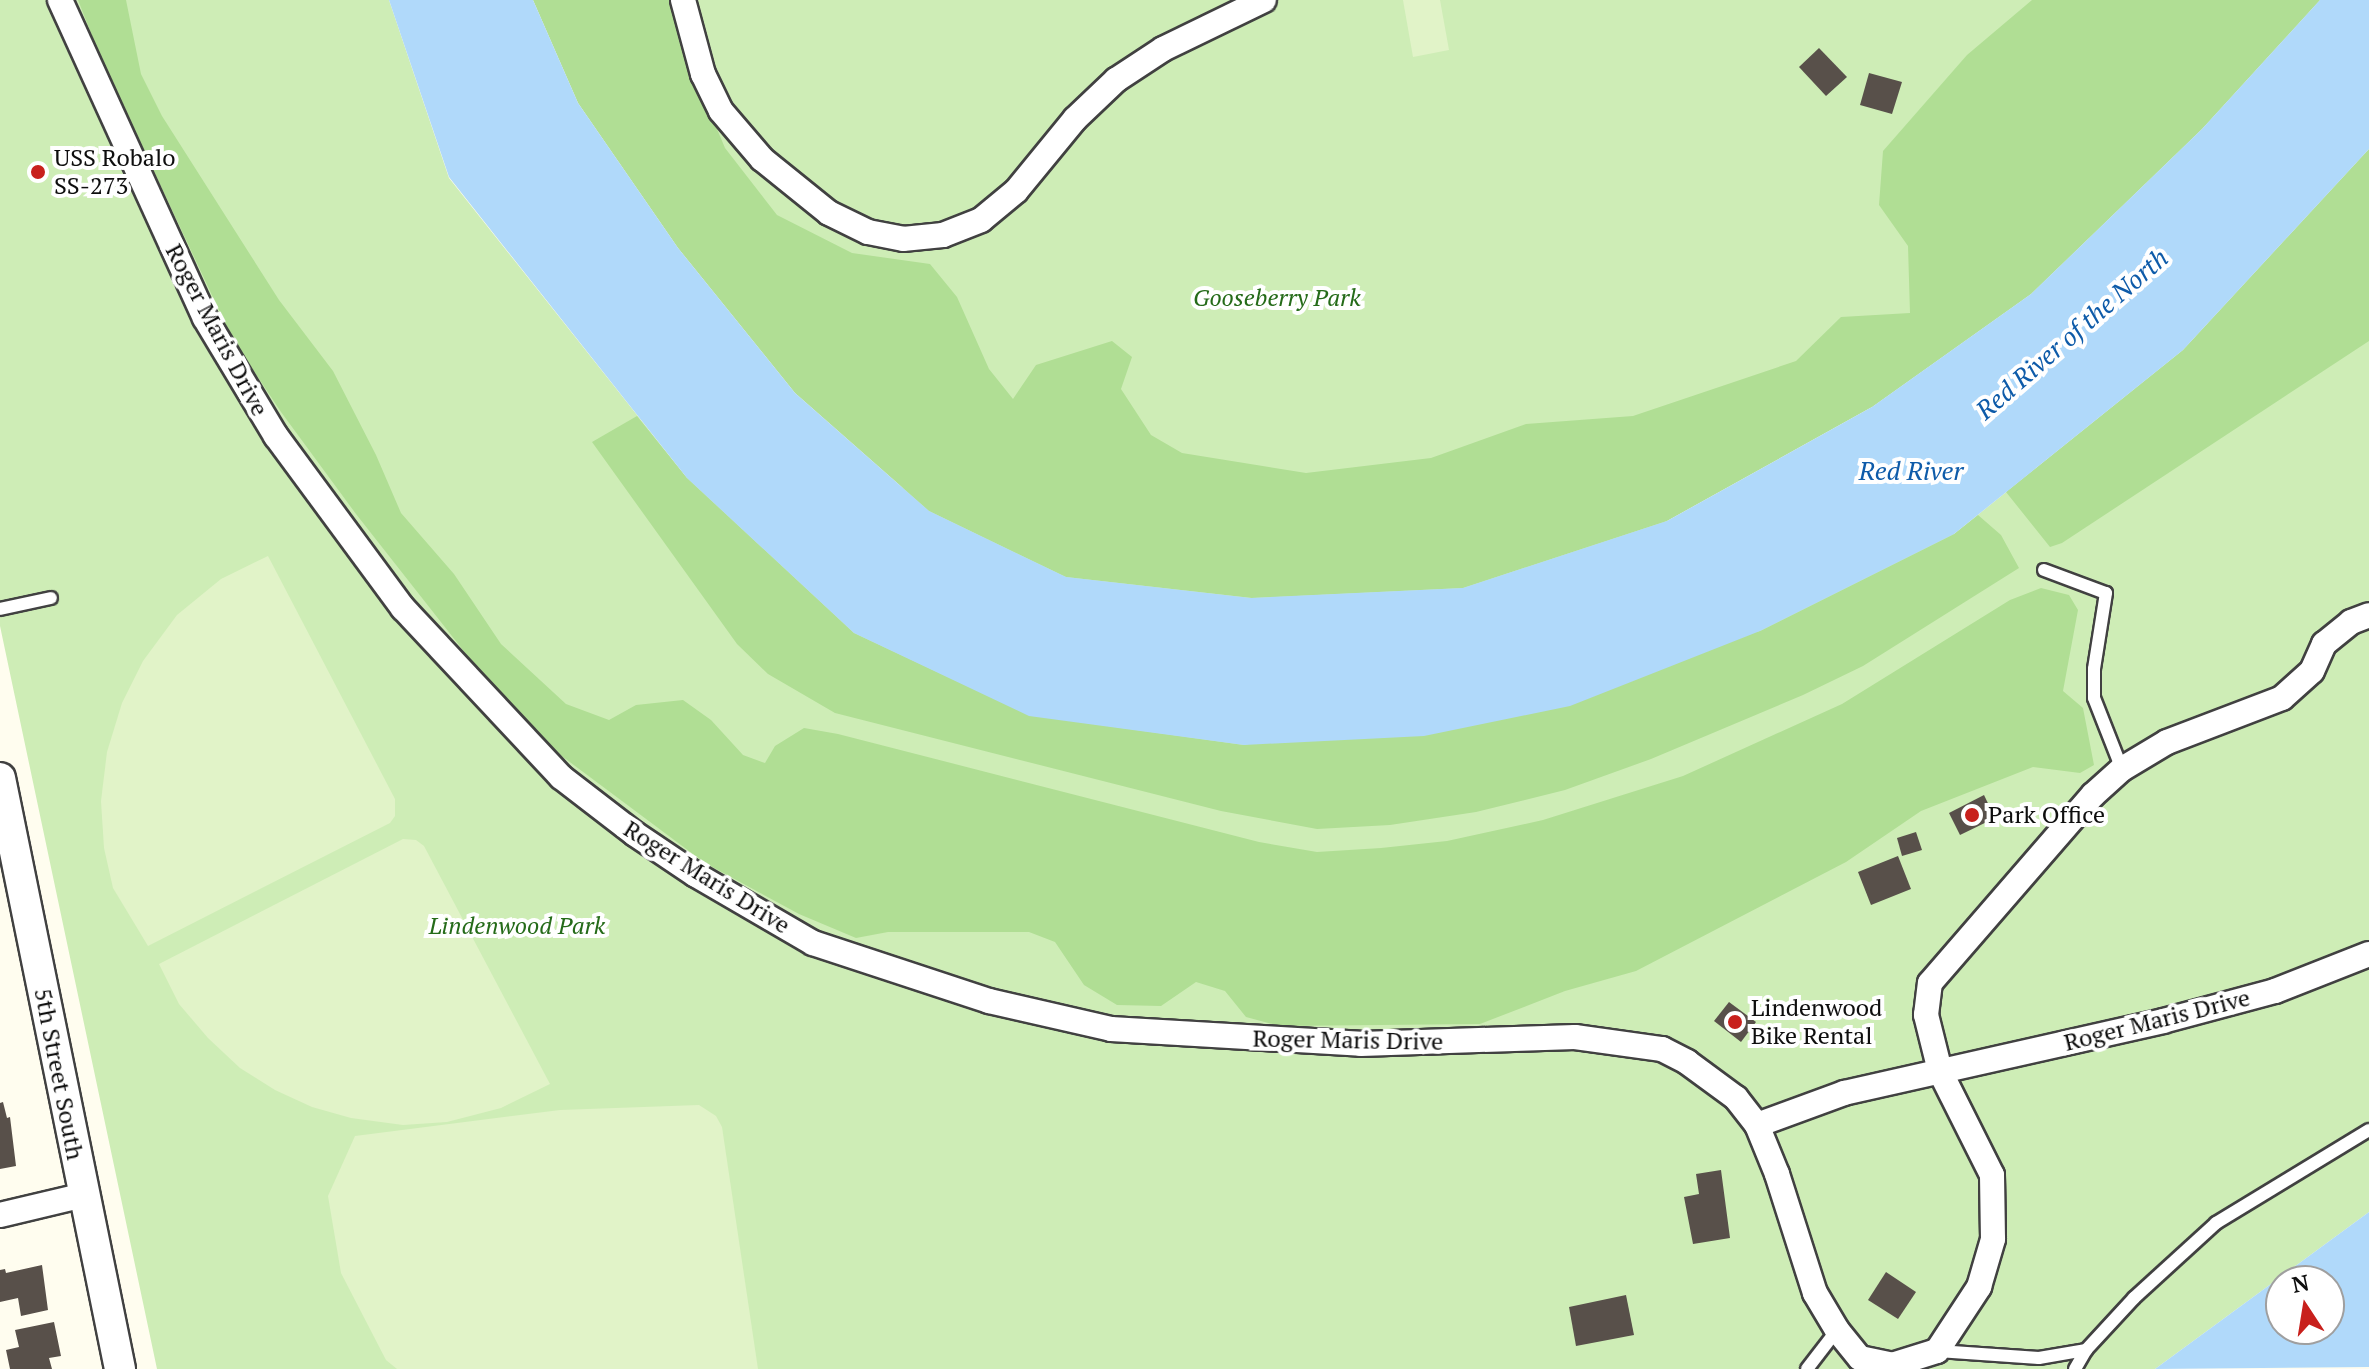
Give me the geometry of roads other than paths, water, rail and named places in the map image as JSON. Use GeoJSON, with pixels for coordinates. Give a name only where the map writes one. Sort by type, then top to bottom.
{"type":"FeatureCollection","features":[{"type":"Feature","properties":{"kind":"street","name":"Roger Maris Drive"},"geometry":{"type":"LineString","coordinates":[[60,0],[205,318],[276,436],[403,608],[509,725],[561,777],[635,834],[696,875],[813,943],[1005,1004],[1111,1029],[1219,1038],[1361,1044],[1575,1037],[1662,1049],[1687,1062],[1736,1098],[1757,1125],[1777,1174],[1815,1293],[1837,1330],[1860,1358],[1892,1365],[1937,1351]]}},
{"type":"Feature","properties":{"kind":"street"},"geometry":{"type":"LineString","coordinates":[[683,0],[703,74],[721,111],[762,159],[829,213],[868,232],[903,239],[943,235],[981,220],[1016,191],[1075,119],[1116,80],[1163,49],[1264,0]]}},
{"type":"Feature","properties":{"kind":"street"},"geometry":{"type":"LineString","coordinates":[[1937,1351],[1979,1287],[1993,1239],[1992,1175],[1940,1071],[1926,1015],[1930,983],[2093,795],[2122,769],[2167,742],[2282,698],[2312,671],[2324,644],[2351,622],[2369,615]]}},
{"type":"Feature","properties":{"kind":"street","name":"5th Street South"},"geometry":{"type":"LineString","coordinates":[[0,778],[120,1369]]}},
{"type":"Feature","properties":{"kind":"street","name":"Roger Maris Drive"},"geometry":{"type":"LineString","coordinates":[[1757,1125],[1844,1093],[2275,991],[2369,954]]}},
{"type":"Feature","properties":{"kind":"street"},"geometry":{"type":"LineString","coordinates":[[0,1215],[84,1195]]}},
{"type":"Feature","properties":{"kind":"lane"},"geometry":{"type":"LineString","coordinates":[[2044,570],[2106,593],[2094,669],[2094,698],[2122,769]]}},
{"type":"Feature","properties":{"kind":"lane"},"geometry":{"type":"LineString","coordinates":[[0,609],[51,598]]}},
{"type":"Feature","properties":{"kind":"lane"},"geometry":{"type":"LineString","coordinates":[[2075,1369],[2086,1350],[2134,1298],[2216,1223],[2369,1130]]}},
{"type":"Feature","properties":{"kind":"lane"},"geometry":{"type":"LineString","coordinates":[[1807,1369],[1837,1330]]}},
{"type":"Feature","properties":{"kind":"lane"},"geometry":{"type":"LineString","coordinates":[[1937,1351],[2039,1358],[2086,1350]]}},
{"type":"Feature","properties":{"kind":"water","name":"Red River"},"geometry":{"type":"Polygon","coordinates":[[[389,0],[533,0],[578,103],[678,248],[795,393],[929,511],[1066,577],[1251,598],[1463,588],[1667,521],[1872,407],[2031,294],[2202,129],[2320,0],[2369,0],[2369,149],[2183,350],[1954,534],[1760,631],[1570,706],[1424,736],[1244,745],[1029,716],[854,633],[687,478],[449,177],[389,0]]]}},
{"type":"Feature","properties":{"kind":"water"},"geometry":{"type":"Polygon","coordinates":[[[2369,1212],[2369,1367],[2155,1369],[2265,1288],[2265,1345],[2345,1345],[2345,1265],[2297,1265],[2369,1212]]]}},
{"type":"Feature","properties":{"kind":"place","name":"USS Robalo SS-273"},"geometry":{"type":"Point","coordinates":[38,172]}},
{"type":"Feature","properties":{"kind":"place","name":"Park Office"},"geometry":{"type":"Point","coordinates":[1972,815]}},
{"type":"Feature","properties":{"kind":"place","name":"Lindenwood Bike Rental"},"geometry":{"type":"Point","coordinates":[1735,1022]}},
{"type":"Feature","properties":{"kind":"park label","name":"Gooseberry Park"},"geometry":{"type":"Point","coordinates":[1277,298]}},
{"type":"Feature","properties":{"kind":"park label","name":"Lindenwood Park"},"geometry":{"type":"Point","coordinates":[517,926]}},
{"type":"Feature","properties":{"kind":"water label","name":"Red River of the North"},"geometry":{"type":"Point","coordinates":[2072,334]}}]}
